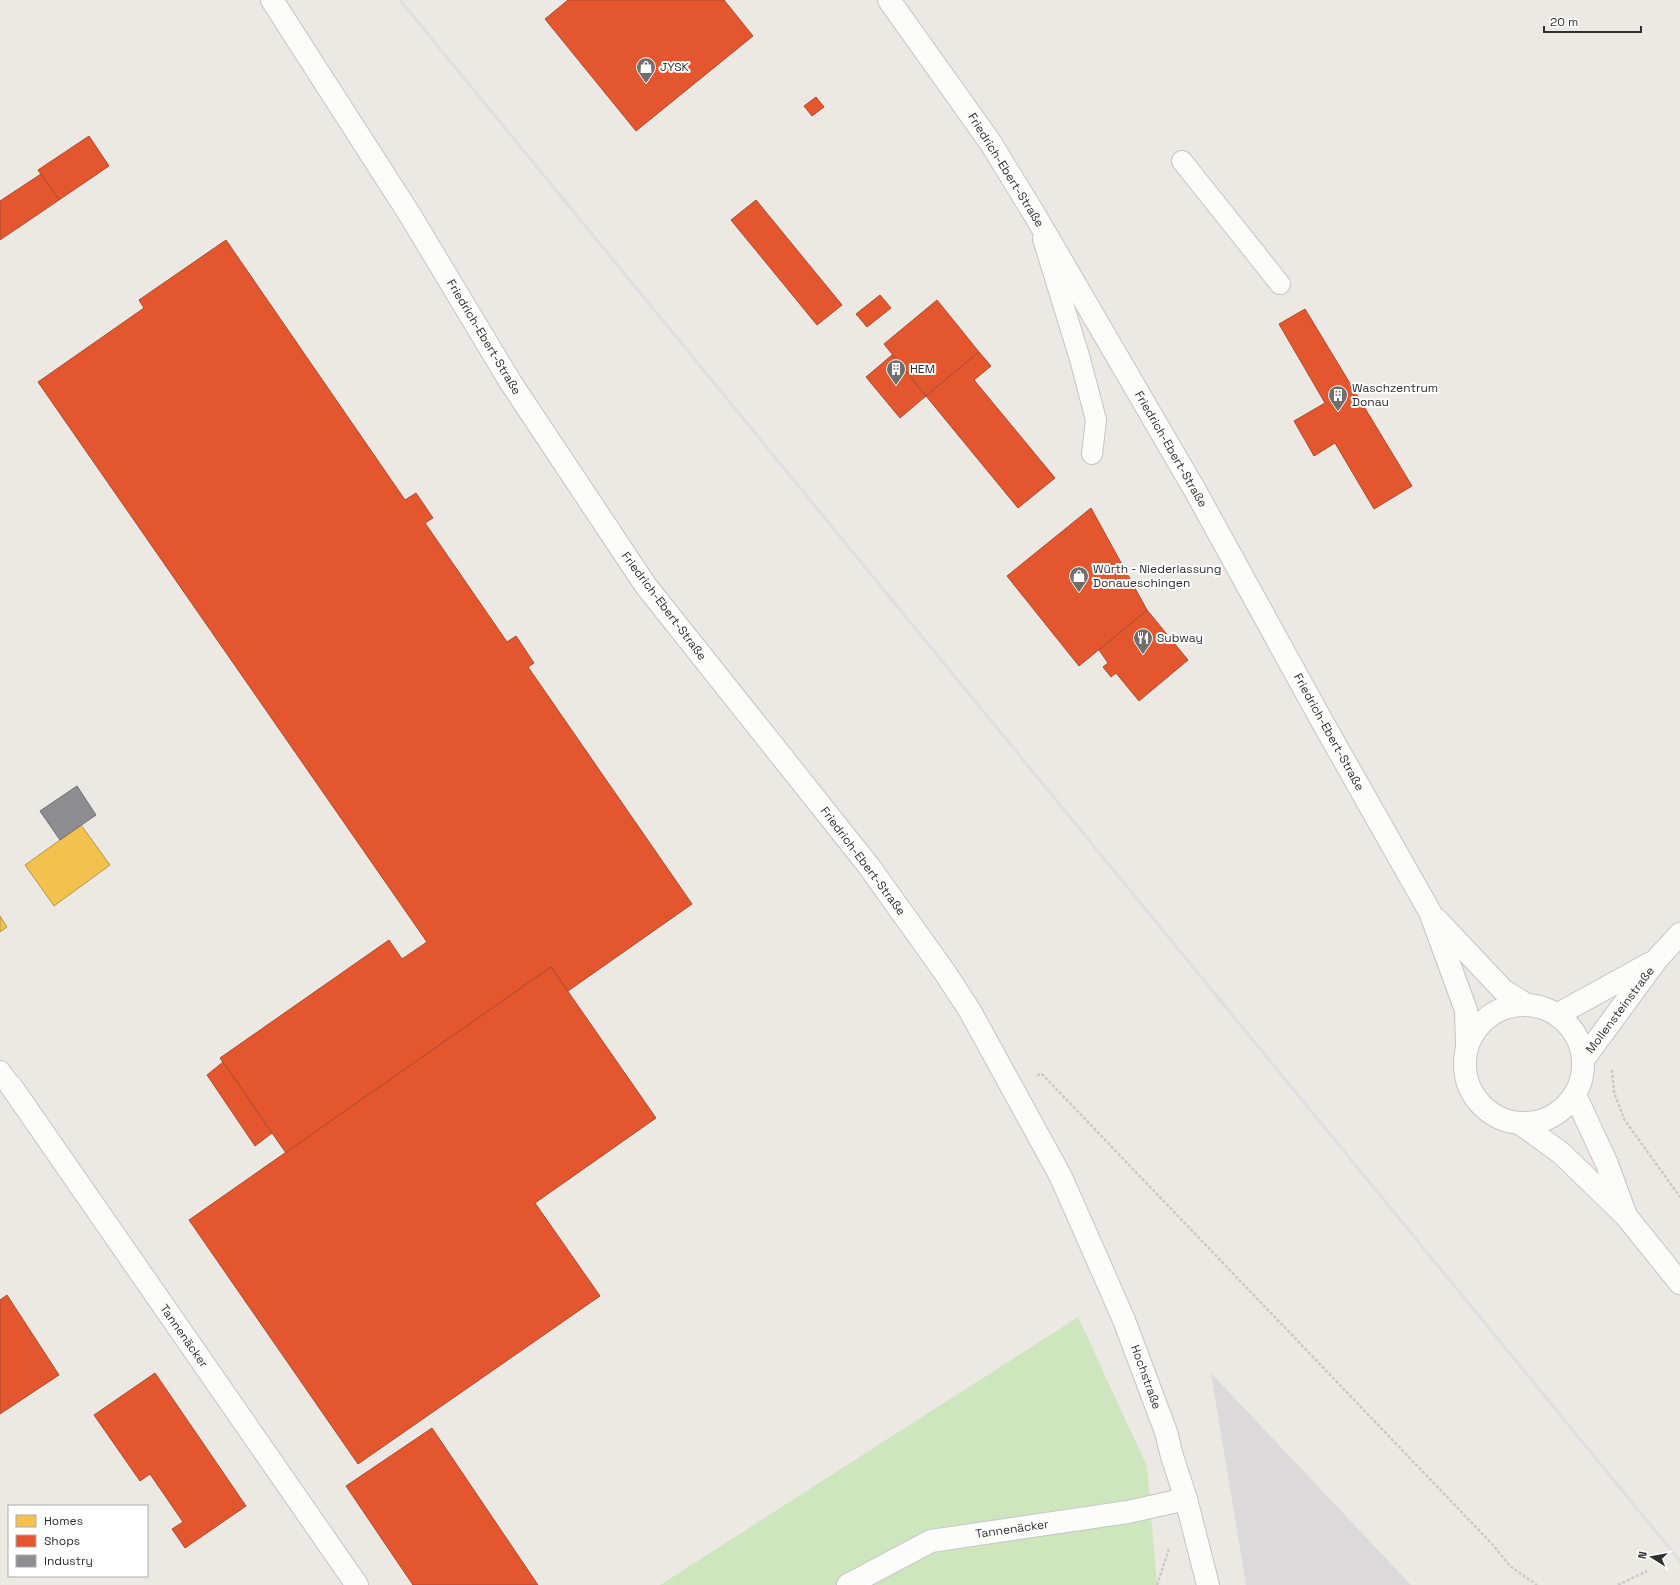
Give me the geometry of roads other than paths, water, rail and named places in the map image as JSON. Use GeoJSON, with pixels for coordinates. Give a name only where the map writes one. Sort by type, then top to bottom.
{"type":"FeatureCollection","features":[{"type":"Feature","properties":{"kind":"street","name":"Friedrich-Ebert-Straße"},"geometry":{"type":"LineString","coordinates":[[272,0],[410,215],[511,383],[646,586],[868,866],[946,974],[970,1011],[1061,1177]]}},
{"type":"Feature","properties":{"kind":"street","name":"Friedrich-Ebert-Straße"},"geometry":{"type":"LineString","coordinates":[[889,0],[990,142],[1036,216],[1196,492],[1323,724],[1430,912],[1466,1010],[1467,1045]]}},
{"type":"Feature","properties":{"kind":"street","name":"Friedrich-Ebert-Straße"},"geometry":{"type":"LineString","coordinates":[[1430,912],[1503,990],[1525,1004]]}},
{"type":"Feature","properties":{"kind":"street","name":"Mollensteinstraße"},"geometry":{"type":"LineString","coordinates":[[1583,1060],[1658,960],[1680,934]]}},
{"type":"Feature","properties":{"kind":"street","name":"Mollensteinstraße"},"geometry":{"type":"LineString","coordinates":[[1557,1015],[1658,960]]}},
{"type":"Feature","properties":{"kind":"street","name":"Friedrich-Ebert-Straße"},"geometry":{"type":"LineString","coordinates":[[1525,1004],[1542,1007],[1557,1015],[1575,1034],[1582,1051],[1582,1078],[1575,1095],[1552,1117],[1537,1122],[1521,1124],[1505,1121],[1490,1113],[1478,1102],[1469,1088],[1464,1072],[1464,1058],[1467,1045],[1474,1031],[1490,1015],[1510,1006],[1525,1004]]}},
{"type":"Feature","properties":{"kind":"street","name":"Tannenäcker"},"geometry":{"type":"LineString","coordinates":[[5,1078],[357,1585]]}},
{"type":"Feature","properties":{"kind":"street"},"geometry":{"type":"LineString","coordinates":[[1575,1095],[1607,1164],[1626,1216]]}},
{"type":"Feature","properties":{"kind":"street"},"geometry":{"type":"LineString","coordinates":[[1521,1124],[1560,1153],[1626,1216],[1680,1283]]}},
{"type":"Feature","properties":{"kind":"street","name":"Hochstraße"},"geometry":{"type":"LineString","coordinates":[[1061,1177],[1124,1320],[1166,1432],[1186,1499],[1208,1585]]}},
{"type":"Feature","properties":{"kind":"street","name":"Tannenäcker"},"geometry":{"type":"LineString","coordinates":[[848,1585],[931,1541],[1128,1512],[1186,1499]]}},
{"type":"Feature","properties":{"kind":"lane"},"geometry":{"type":"LineString","coordinates":[[1182,161],[1280,284]]}},
{"type":"Feature","properties":{"kind":"lane"},"geometry":{"type":"LineString","coordinates":[[1036,216],[1080,359],[1096,420],[1092,454]]}},
{"type":"Feature","properties":{"kind":"railway"},"geometry":{"type":"LineString","coordinates":[[400,0],[1680,1561]]}},
{"type":"Feature","properties":{"kind":"place","name":"JYSK"},"geometry":{"type":"Point","coordinates":[646,84]}},
{"type":"Feature","properties":{"kind":"place","name":"HEM"},"geometry":{"type":"Point","coordinates":[896,386]}},
{"type":"Feature","properties":{"kind":"place","name":"Waschzentrum Donau"},"geometry":{"type":"Point","coordinates":[1338,412]}},
{"type":"Feature","properties":{"kind":"place","name":"Würth - Niederlassung Donaueschingen"},"geometry":{"type":"Point","coordinates":[1079,593]}},
{"type":"Feature","properties":{"kind":"place","name":"Subway"},"geometry":{"type":"Point","coordinates":[1143,655]}}]}
